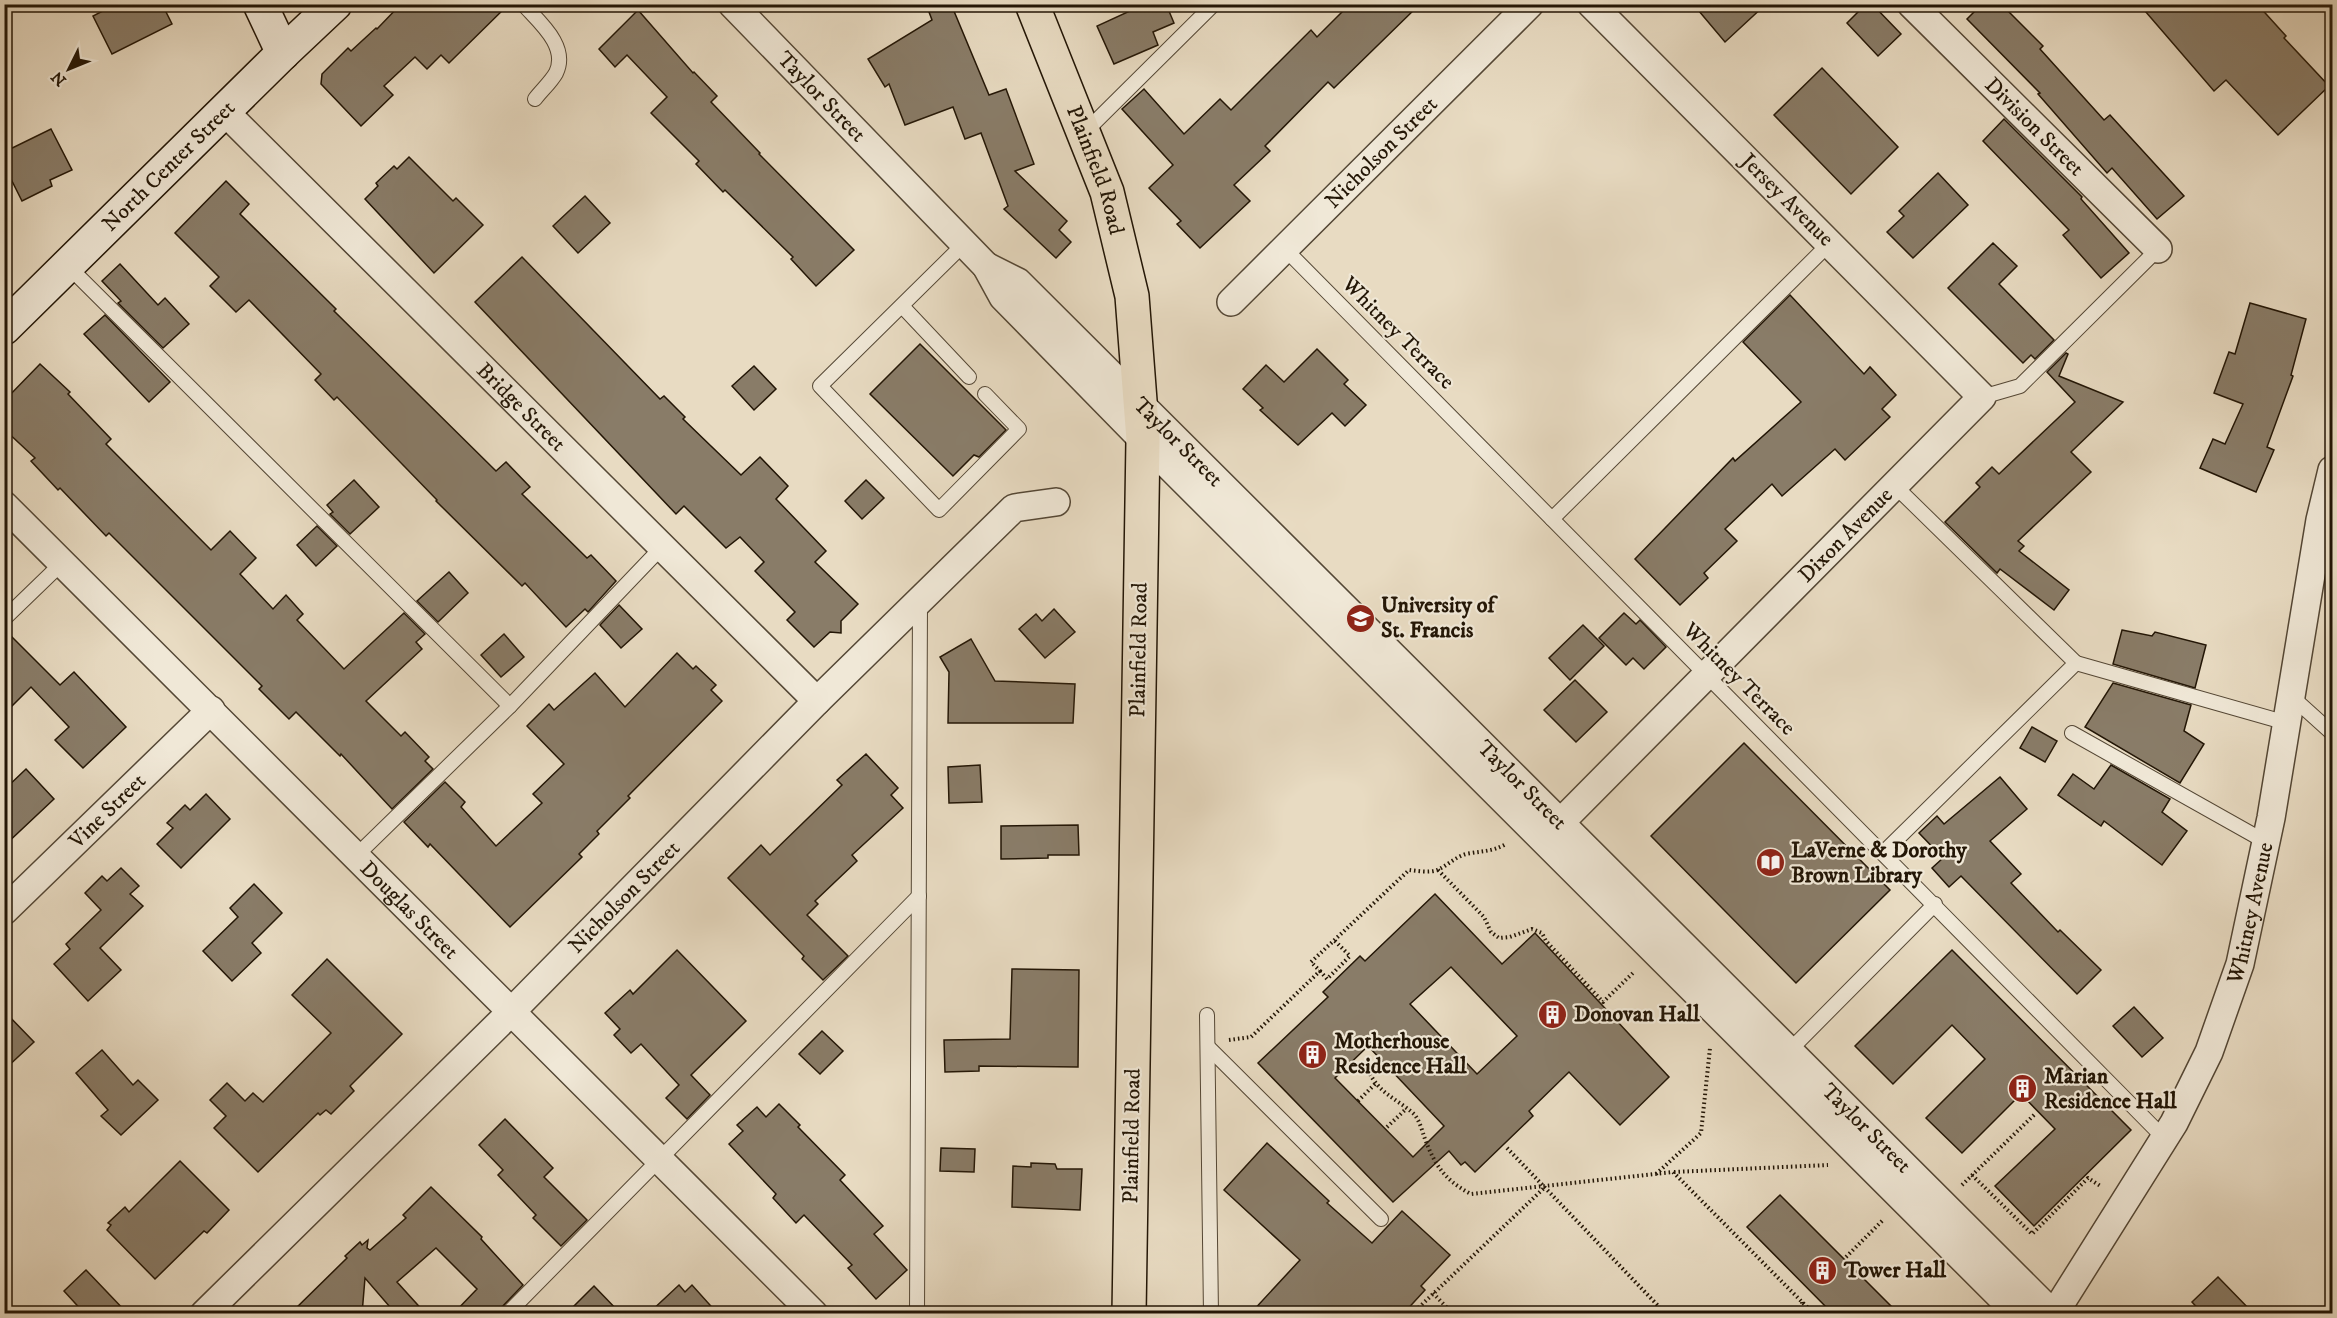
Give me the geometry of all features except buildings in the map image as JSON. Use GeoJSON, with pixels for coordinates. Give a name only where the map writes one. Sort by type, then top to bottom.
{"type":"FeatureCollection","features":[{"type":"Feature","properties":{"kind":"main road","name":"Plainfield Road"},"geometry":{"type":"LineString","coordinates":[[1032,4],[1107,192],[1132,296],[1141,406],[1143,440],[1130,1314]]}},
{"type":"Feature","properties":{"kind":"street"},"geometry":{"type":"LineString","coordinates":[[260,4],[283,53]]}},
{"type":"Feature","properties":{"kind":"street","name":"North Center Street"},"geometry":{"type":"LineString","coordinates":[[4,328],[335,4]]}},
{"type":"Feature","properties":{"kind":"street","name":"Taylor Street"},"geometry":{"type":"LineString","coordinates":[[732,4],[986,266],[1003,297],[1143,440],[1552,831],[1780,1060],[2018,1314]]}},
{"type":"Feature","properties":{"kind":"street","name":"Nicholson Street"},"geometry":{"type":"LineString","coordinates":[[1232,302],[1530,4]]}},
{"type":"Feature","properties":{"kind":"street","name":"Jersey Avenue"},"geometry":{"type":"LineString","coordinates":[[1591,4],[1982,397]]}},
{"type":"Feature","properties":{"kind":"street","name":"Division Street"},"geometry":{"type":"LineString","coordinates":[[1911,4],[2158,249]]}},
{"type":"Feature","properties":{"kind":"street","name":"Bridge Street"},"geometry":{"type":"LineString","coordinates":[[225,112],[817,701]]}},
{"type":"Feature","properties":{"kind":"street","name":"Taylor Street"},"geometry":{"type":"LineString","coordinates":[[986,266],[1018,282],[1314,575],[1552,831]]}},
{"type":"Feature","properties":{"kind":"street","name":"Dixon Avenue"},"geometry":{"type":"LineString","coordinates":[[1552,831],[1982,397]]}},
{"type":"Feature","properties":{"kind":"street","name":"Whitney Avenue"},"geometry":{"type":"LineString","coordinates":[[2054,1314],[2164,1139],[2209,1052],[2236,975],[2266,842],[2320,520],[2332,470]]}},
{"type":"Feature","properties":{"kind":"street","name":"Nicholson Street"},"geometry":{"type":"LineString","coordinates":[[204,1314],[512,1011],[817,701],[1014,508],[1056,502]]}},
{"type":"Feature","properties":{"kind":"street","name":"Douglas Street"},"geometry":{"type":"LineString","coordinates":[[4,505],[814,1314]]}},
{"type":"Feature","properties":{"kind":"street","name":"Vine Street"},"geometry":{"type":"LineString","coordinates":[[4,911],[211,710]]}},
{"type":"Feature","properties":{"kind":"street","name":"Taylor Street"},"geometry":{"type":"LineString","coordinates":[[1780,1060],[2054,1314]]}},
{"type":"Feature","properties":{"kind":"lane"},"geometry":{"type":"LineString","coordinates":[[523,4],[552,35],[560,56],[556,72],[535,99]]}},
{"type":"Feature","properties":{"kind":"lane"},"geometry":{"type":"LineString","coordinates":[[1084,134],[1214,4]]}},
{"type":"Feature","properties":{"kind":"lane"},"geometry":{"type":"LineString","coordinates":[[1552,519],[1830,243]]}},
{"type":"Feature","properties":{"kind":"lane"},"geometry":{"type":"LineString","coordinates":[[964,244],[820,386],[939,510],[1019,429],[985,394]]}},
{"type":"Feature","properties":{"kind":"lane","name":"Whitney Terrace"},"geometry":{"type":"LineString","coordinates":[[1284,249],[1935,904],[2164,1139]]}},
{"type":"Feature","properties":{"kind":"lane","name":"Dixon Avenue"},"geometry":{"type":"LineString","coordinates":[[1982,397],[2020,386],[2158,249]]}},
{"type":"Feature","properties":{"kind":"lane"},"geometry":{"type":"LineString","coordinates":[[68,266],[510,706]]}},
{"type":"Feature","properties":{"kind":"lane"},"geometry":{"type":"LineString","coordinates":[[902,306],[969,378]]}},
{"type":"Feature","properties":{"kind":"lane"},"geometry":{"type":"LineString","coordinates":[[1894,486],[2076,663],[2287,723]]}},
{"type":"Feature","properties":{"kind":"lane"},"geometry":{"type":"LineString","coordinates":[[356,856],[510,706],[662,547]]}},
{"type":"Feature","properties":{"kind":"lane"},"geometry":{"type":"LineString","coordinates":[[4,619],[62,562]]}},
{"type":"Feature","properties":{"kind":"lane"},"geometry":{"type":"LineString","coordinates":[[917,1314],[920,601]]}},
{"type":"Feature","properties":{"kind":"lane"},"geometry":{"type":"LineString","coordinates":[[1883,853],[2076,663]]}},
{"type":"Feature","properties":{"kind":"lane"},"geometry":{"type":"LineString","coordinates":[[2291,696],[2332,733]]}},
{"type":"Feature","properties":{"kind":"lane"},"geometry":{"type":"LineString","coordinates":[[2072,733],[2266,842]]}},
{"type":"Feature","properties":{"kind":"lane"},"geometry":{"type":"LineString","coordinates":[[507,1314],[919,896]]}},
{"type":"Feature","properties":{"kind":"lane"},"geometry":{"type":"LineString","coordinates":[[1780,1060],[1935,904]]}},
{"type":"Feature","properties":{"kind":"lane"},"geometry":{"type":"LineString","coordinates":[[1207,1015],[1211,1314]]}},
{"type":"Feature","properties":{"kind":"lane"},"geometry":{"type":"LineString","coordinates":[[1207,1045],[1381,1219]]}},
{"type":"Feature","properties":{"kind":"path"},"geometry":{"type":"LineString","coordinates":[[1334,940],[1350,956],[1326,979],[1311,962],[1334,940],[1409,870],[1438,870],[1454,858],[1495,850],[1506,844]]}},
{"type":"Feature","properties":{"kind":"path"},"geometry":{"type":"LineString","coordinates":[[1438,870],[1484,917],[1491,932],[1499,938],[1510,937],[1532,929],[1542,933],[1545,941],[1603,1002],[1635,972]]}},
{"type":"Feature","properties":{"kind":"path"},"geometry":{"type":"LineString","coordinates":[[1207,1045],[1251,1037],[1320,971]]}},
{"type":"Feature","properties":{"kind":"path"},"geometry":{"type":"LineString","coordinates":[[1655,1174],[1701,1133],[1710,1048]]}},
{"type":"Feature","properties":{"kind":"path"},"geometry":{"type":"LineString","coordinates":[[1368,1070],[1375,1084],[1414,1115],[1443,1174],[1454,1185],[1471,1194],[1545,1188],[1673,1172],[1830,1165]]}},
{"type":"Feature","properties":{"kind":"path"},"geometry":{"type":"LineString","coordinates":[[1358,1101],[1375,1084]]}},
{"type":"Feature","properties":{"kind":"path"},"geometry":{"type":"LineString","coordinates":[[1387,1127],[1406,1109]]}},
{"type":"Feature","properties":{"kind":"path"},"geometry":{"type":"LineString","coordinates":[[1962,1186],[2035,1114]]}},
{"type":"Feature","properties":{"kind":"path"},"geometry":{"type":"LineString","coordinates":[[1507,1148],[1666,1314]]}},
{"type":"Feature","properties":{"kind":"path"},"geometry":{"type":"LineString","coordinates":[[1673,1172],[1814,1314]]}},
{"type":"Feature","properties":{"kind":"path"},"geometry":{"type":"LineString","coordinates":[[1972,1175],[2032,1234],[2088,1179],[2106,1190]]}},
{"type":"Feature","properties":{"kind":"path"},"geometry":{"type":"LineString","coordinates":[[1412,1314],[1545,1188]]}},
{"type":"Feature","properties":{"kind":"path"},"geometry":{"type":"LineString","coordinates":[[1846,1257],[1884,1219]]}},
{"type":"Feature","properties":{"kind":"path"},"geometry":{"type":"LineString","coordinates":[[1433,1293],[1454,1314]]}},
{"type":"Feature","properties":{"kind":"path"},"geometry":{"type":"LineString","coordinates":[[1801,1301],[1803,1314]]}},
{"type":"Feature","properties":{"kind":"place","name":"University of St. Francis"},"geometry":{"type":"Point","coordinates":[1360,618]}},
{"type":"Feature","properties":{"kind":"place","name":"LaVerne & Dorothy Brown Library"},"geometry":{"type":"Point","coordinates":[1770,863]}},
{"type":"Feature","properties":{"kind":"place","name":"Donovan Hall"},"geometry":{"type":"Point","coordinates":[1553,1014]}},
{"type":"Feature","properties":{"kind":"place","name":"Motherhouse Residence Hall"},"geometry":{"type":"Point","coordinates":[1313,1054]}},
{"type":"Feature","properties":{"kind":"place","name":"Marian Residence Hall"},"geometry":{"type":"Point","coordinates":[2023,1089]}},
{"type":"Feature","properties":{"kind":"place","name":"Tower Hall"},"geometry":{"type":"Point","coordinates":[1823,1270]}}]}
